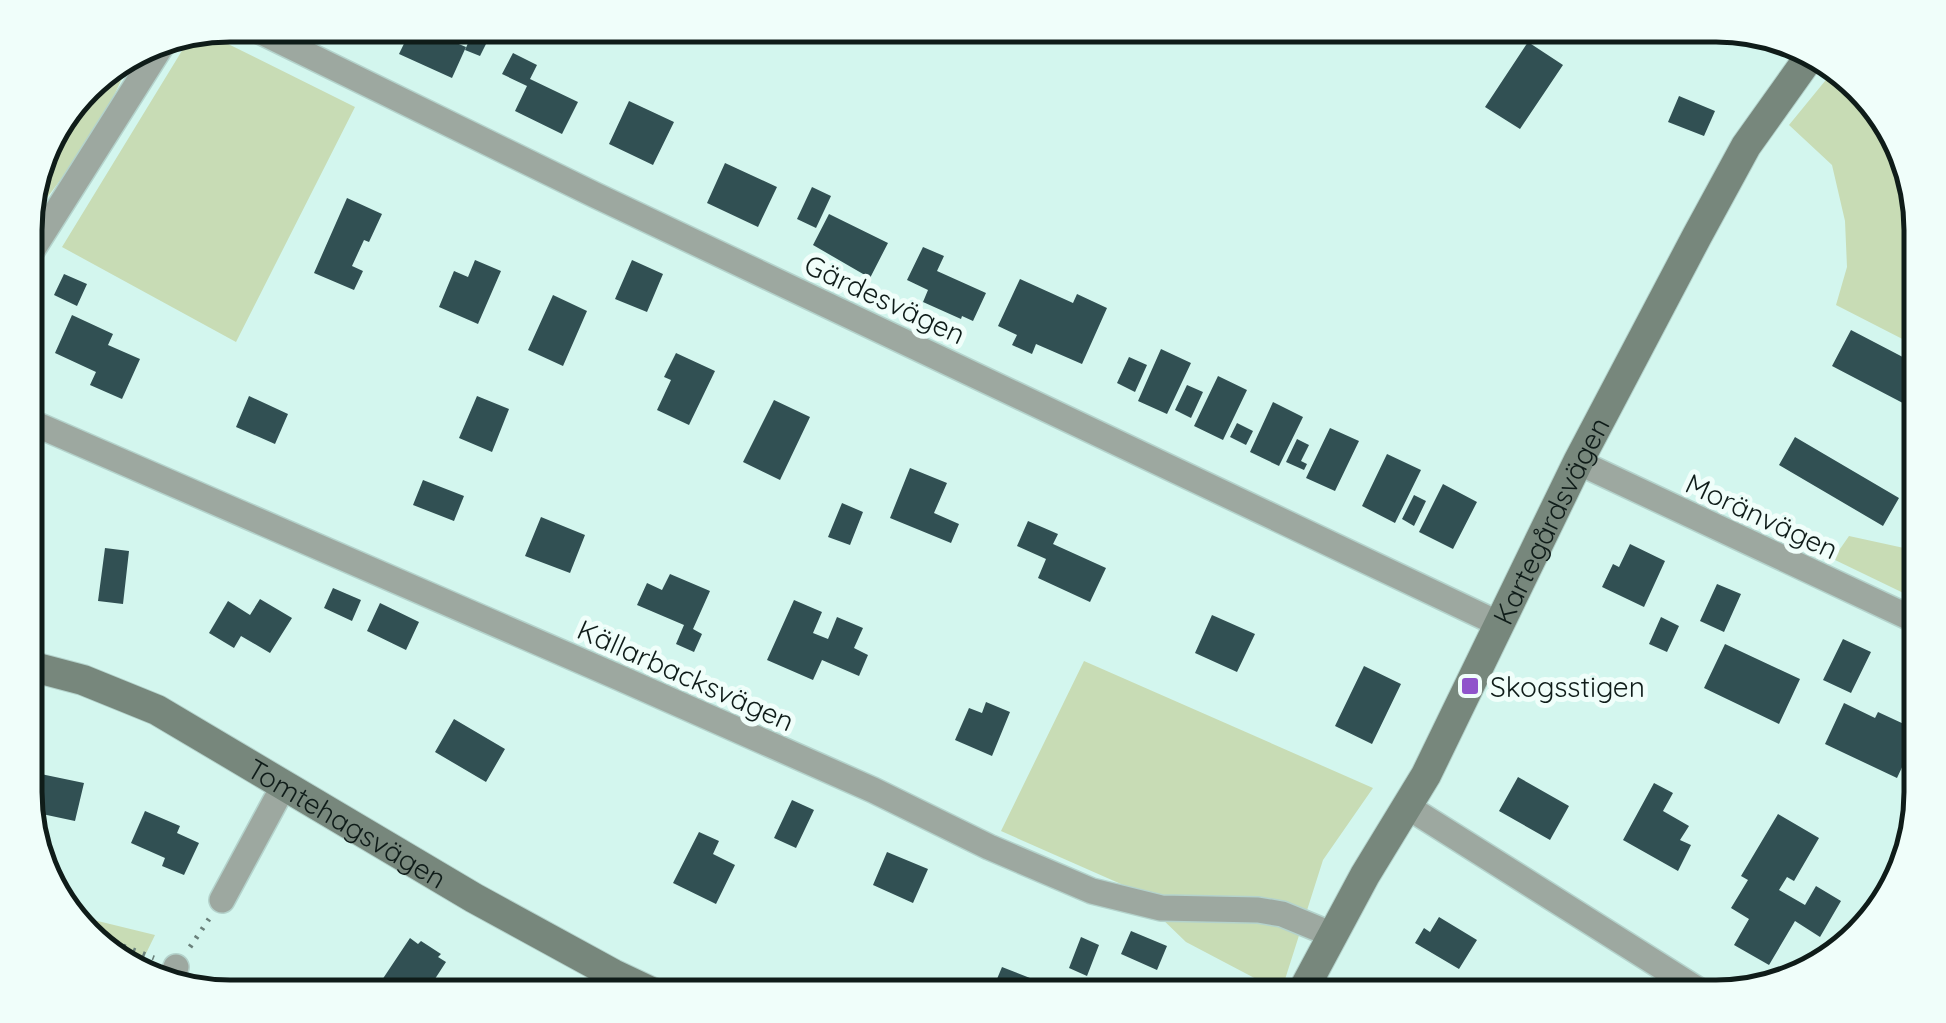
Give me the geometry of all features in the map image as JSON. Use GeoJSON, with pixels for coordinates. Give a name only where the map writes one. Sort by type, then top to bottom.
{"type":"FeatureCollection","features":[{"type":"Feature","properties":{"kind":"street","name":"Gärdesvägen"},"geometry":{"type":"LineString","coordinates":[[284,43],[1499,624]]}},
{"type":"Feature","properties":{"kind":"street"},"geometry":{"type":"LineString","coordinates":[[43,233],[154,59]]}},
{"type":"Feature","properties":{"kind":"street","name":"Kartegårdsvägen"},"geometry":{"type":"LineString","coordinates":[[1309,980],[1408,807],[1578,462],[1746,146],[1804,65]]}},
{"type":"Feature","properties":{"kind":"street","name":"Källarbacksvägen"},"geometry":{"type":"LineString","coordinates":[[43,427],[620,678],[1092,891],[1161,908],[1282,914],[1333,934]]}},
{"type":"Feature","properties":{"kind":"street","name":"Moränvägen"},"geometry":{"type":"LineString","coordinates":[[1578,462],[1904,616]]}},
{"type":"Feature","properties":{"kind":"street","name":"Tomtehagsvägen"},"geometry":{"type":"LineString","coordinates":[[42,669],[83,680],[157,710],[491,908],[626,980]]}},
{"type":"Feature","properties":{"kind":"street"},"geometry":{"type":"LineString","coordinates":[[222,900],[283,786]]}},
{"type":"Feature","properties":{"kind":"street"},"geometry":{"type":"LineString","coordinates":[[1408,807],[1682,980]]}},
{"type":"Feature","properties":{"kind":"path"},"geometry":{"type":"LineString","coordinates":[[174,972],[222,900]]}},
{"type":"Feature","properties":{"kind":"green space"},"geometry":{"type":"Polygon","coordinates":[[[226,43],[355,107],[236,342],[62,247],[183,49],[226,43]]]}},
{"type":"Feature","properties":{"kind":"green space"},"geometry":{"type":"Polygon","coordinates":[[[123,76],[96,133],[45,200],[57,158],[74,126],[97,97],[123,76]]]}},
{"type":"Feature","properties":{"kind":"green space"},"geometry":{"type":"Polygon","coordinates":[[[1827,79],[1857,106],[1884,147],[1902,206],[1904,340],[1836,305],[1847,267],[1845,221],[1832,165],[1789,125],[1827,79]]]}},
{"type":"Feature","properties":{"kind":"green space"},"geometry":{"type":"Polygon","coordinates":[[[1849,536],[1904,548],[1904,593],[1833,559],[1849,536]]]}},
{"type":"Feature","properties":{"kind":"green space"},"geometry":{"type":"Polygon","coordinates":[[[1084,661],[1373,788],[1323,860],[1285,980],[1258,980],[1186,942],[1130,888],[1001,831],[1084,661]]]}},
{"type":"Feature","properties":{"kind":"green space"},"geometry":{"type":"Polygon","coordinates":[[[92,919],[155,935],[143,959],[92,919]]]}},
{"type":"Feature","properties":{"kind":"building"},"geometry":{"type":"Polygon","coordinates":[[[1528,42],[1563,65],[1520,129],[1485,107],[1528,42]]]}},
{"type":"Feature","properties":{"kind":"building"},"geometry":{"type":"Polygon","coordinates":[[[404,43],[456,43],[466,47],[452,78],[399,54],[404,43]]]}},
{"type":"Feature","properties":{"kind":"building"},"geometry":{"type":"Polygon","coordinates":[[[468,43],[487,43],[480,56],[465,50],[468,43]]]}},
{"type":"Feature","properties":{"kind":"building"},"geometry":{"type":"Polygon","coordinates":[[[513,53],[537,65],[530,79],[578,102],[562,134],[515,111],[527,86],[502,74],[513,53]]]}},
{"type":"Feature","properties":{"kind":"building"},"geometry":{"type":"Polygon","coordinates":[[[1679,96],[1715,111],[1704,136],[1668,122],[1679,96]]]}},
{"type":"Feature","properties":{"kind":"building"},"geometry":{"type":"Polygon","coordinates":[[[629,101],[674,122],[653,165],[609,144],[629,101]]]}},
{"type":"Feature","properties":{"kind":"building"},"geometry":{"type":"Polygon","coordinates":[[[725,163],[777,187],[758,227],[707,203],[725,163]]]}},
{"type":"Feature","properties":{"kind":"building"},"geometry":{"type":"Polygon","coordinates":[[[812,187],[831,196],[816,228],[797,219],[812,187]]]}},
{"type":"Feature","properties":{"kind":"building"},"geometry":{"type":"Polygon","coordinates":[[[347,198],[382,214],[352,266],[363,271],[354,290],[314,273],[347,198]]]}},
{"type":"Feature","properties":{"kind":"building"},"geometry":{"type":"Polygon","coordinates":[[[829,214],[888,243],[870,278],[813,245],[829,214]]]}},
{"type":"Feature","properties":{"kind":"building"},"geometry":{"type":"Polygon","coordinates":[[[923,247],[944,256],[937,271],[986,293],[973,321],[923,302],[928,290],[907,280],[923,247]]]}},
{"type":"Feature","properties":{"kind":"building"},"geometry":{"type":"Polygon","coordinates":[[[475,260],[501,271],[478,324],[439,307],[454,271],[468,277],[475,260]]]}},
{"type":"Feature","properties":{"kind":"building"},"geometry":{"type":"Polygon","coordinates":[[[632,260],[663,274],[647,312],[615,299],[632,260]]]}},
{"type":"Feature","properties":{"kind":"building"},"geometry":{"type":"Polygon","coordinates":[[[64,274],[87,284],[77,306],[54,295],[64,274]]]}},
{"type":"Feature","properties":{"kind":"building"},"geometry":{"type":"Polygon","coordinates":[[[1020,279],[1073,303],[1077,294],[1107,308],[1082,364],[1036,344],[1032,354],[1012,345],[1017,335],[998,326],[1020,279]]]}},
{"type":"Feature","properties":{"kind":"building"},"geometry":{"type":"Polygon","coordinates":[[[553,295],[587,311],[563,366],[528,350],[553,295]]]}},
{"type":"Feature","properties":{"kind":"building"},"geometry":{"type":"Polygon","coordinates":[[[72,315],[113,334],[108,345],[140,359],[122,399],[90,385],[96,372],[55,353],[72,315]]]}},
{"type":"Feature","properties":{"kind":"building"},"geometry":{"type":"Polygon","coordinates":[[[1851,330],[1904,358],[1904,404],[1832,366],[1851,330]]]}},
{"type":"Feature","properties":{"kind":"building"},"geometry":{"type":"Polygon","coordinates":[[[1161,349],[1191,363],[1167,414],[1138,401],[1161,349]]]}},
{"type":"Feature","properties":{"kind":"building"},"geometry":{"type":"Polygon","coordinates":[[[676,353],[715,371],[689,425],[657,410],[671,380],[664,377],[676,353]]]}},
{"type":"Feature","properties":{"kind":"building"},"geometry":{"type":"Polygon","coordinates":[[[1129,357],[1147,365],[1135,392],[1117,383],[1129,357]]]}},
{"type":"Feature","properties":{"kind":"building"},"geometry":{"type":"Polygon","coordinates":[[[1218,376],[1247,390],[1223,440],[1194,426],[1218,376]]]}},
{"type":"Feature","properties":{"kind":"building"},"geometry":{"type":"Polygon","coordinates":[[[1187,385],[1203,392],[1191,418],[1175,410],[1187,385]]]}},
{"type":"Feature","properties":{"kind":"building"},"geometry":{"type":"Polygon","coordinates":[[[249,396],[288,414],[275,444],[236,427],[249,396]]]}},
{"type":"Feature","properties":{"kind":"building"},"geometry":{"type":"Polygon","coordinates":[[[477,396],[509,409],[492,452],[459,438],[477,396]]]}},
{"type":"Feature","properties":{"kind":"building"},"geometry":{"type":"Polygon","coordinates":[[[774,400],[810,417],[780,480],[743,462],[774,400]]]}},
{"type":"Feature","properties":{"kind":"building"},"geometry":{"type":"Polygon","coordinates":[[[1273,402],[1303,417],[1279,466],[1250,452],[1273,402]]]}},
{"type":"Feature","properties":{"kind":"building"},"geometry":{"type":"Polygon","coordinates":[[[1237,423],[1253,431],[1246,445],[1230,437],[1237,423]]]}},
{"type":"Feature","properties":{"kind":"building"},"geometry":{"type":"Polygon","coordinates":[[[1330,428],[1359,441],[1335,491],[1306,478],[1330,428]]]}},
{"type":"Feature","properties":{"kind":"building"},"geometry":{"type":"Polygon","coordinates":[[[1795,437],[1899,498],[1883,526],[1779,465],[1795,437]]]}},
{"type":"Feature","properties":{"kind":"building"},"geometry":{"type":"Polygon","coordinates":[[[1297,439],[1309,445],[1301,461],[1307,464],[1304,470],[1286,462],[1297,439]]]}},
{"type":"Feature","properties":{"kind":"building"},"geometry":{"type":"Polygon","coordinates":[[[1387,454],[1421,470],[1395,523],[1362,506],[1387,454]]]}},
{"type":"Feature","properties":{"kind":"building"},"geometry":{"type":"Polygon","coordinates":[[[910,468],[947,483],[934,513],[959,524],[951,543],[890,518],[910,468]]]}},
{"type":"Feature","properties":{"kind":"building"},"geometry":{"type":"Polygon","coordinates":[[[423,480],[464,496],[454,521],[413,505],[423,480]]]}},
{"type":"Feature","properties":{"kind":"building"},"geometry":{"type":"Polygon","coordinates":[[[1443,484],[1477,502],[1453,549],[1419,532],[1443,484]]]}},
{"type":"Feature","properties":{"kind":"building"},"geometry":{"type":"Polygon","coordinates":[[[1414,495],[1426,501],[1414,526],[1402,519],[1414,495]]]}},
{"type":"Feature","properties":{"kind":"building"},"geometry":{"type":"Polygon","coordinates":[[[842,503],[863,512],[850,545],[828,537],[842,503]]]}},
{"type":"Feature","properties":{"kind":"building"},"geometry":{"type":"Polygon","coordinates":[[[541,517],[585,535],[570,573],[525,556],[541,517]]]}},
{"type":"Feature","properties":{"kind":"building"},"geometry":{"type":"Polygon","coordinates":[[[1028,521],[1058,534],[1053,544],[1106,568],[1090,602],[1038,578],[1046,559],[1017,546],[1028,521]]]}},
{"type":"Feature","properties":{"kind":"building"},"geometry":{"type":"Polygon","coordinates":[[[1630,544],[1665,561],[1644,607],[1602,587],[1613,564],[1619,567],[1630,544]]]}},
{"type":"Feature","properties":{"kind":"building"},"geometry":{"type":"Polygon","coordinates":[[[105,548],[129,551],[123,604],[98,601],[105,548]]]}},
{"type":"Feature","properties":{"kind":"building"},"geometry":{"type":"Polygon","coordinates":[[[670,574],[710,591],[693,629],[702,634],[694,652],[676,644],[684,625],[637,605],[647,583],[662,590],[670,574]]]}},
{"type":"Feature","properties":{"kind":"building"},"geometry":{"type":"Polygon","coordinates":[[[1717,584],[1741,594],[1724,632],[1700,621],[1717,584]]]}},
{"type":"Feature","properties":{"kind":"building"},"geometry":{"type":"Polygon","coordinates":[[[333,588],[361,600],[352,621],[324,608],[333,588]]]}},
{"type":"Feature","properties":{"kind":"building"},"geometry":{"type":"Polygon","coordinates":[[[260,599],[292,618],[270,653],[241,636],[234,648],[209,633],[228,601],[250,615],[260,599]]]}},
{"type":"Feature","properties":{"kind":"building"},"geometry":{"type":"Polygon","coordinates":[[[794,600],[822,612],[813,633],[828,639],[837,617],[863,628],[854,648],[868,655],[859,676],[822,660],[813,680],[767,660],[794,600]]]}},
{"type":"Feature","properties":{"kind":"building"},"geometry":{"type":"Polygon","coordinates":[[[380,603],[419,622],[406,650],[367,631],[380,603]]]}},
{"type":"Feature","properties":{"kind":"building"},"geometry":{"type":"Polygon","coordinates":[[[1212,615],[1255,634],[1237,672],[1195,653],[1212,615]]]}},
{"type":"Feature","properties":{"kind":"building"},"geometry":{"type":"Polygon","coordinates":[[[1661,617],[1679,626],[1667,652],[1649,644],[1661,617]]]}},
{"type":"Feature","properties":{"kind":"building"},"geometry":{"type":"Polygon","coordinates":[[[1843,639],[1871,652],[1851,693],[1823,680],[1843,639]]]}},
{"type":"Feature","properties":{"kind":"building"},"geometry":{"type":"Polygon","coordinates":[[[1725,644],[1800,679],[1779,724],[1704,688],[1725,644]]]}},
{"type":"Feature","properties":{"kind":"building"},"geometry":{"type":"Polygon","coordinates":[[[1364,666],[1401,684],[1372,744],[1335,726],[1364,666]]]}},
{"type":"Feature","properties":{"kind":"building"},"geometry":{"type":"Polygon","coordinates":[[[986,702],[1010,712],[992,756],[955,740],[969,708],[982,713],[986,702]]]}},
{"type":"Feature","properties":{"kind":"building"},"geometry":{"type":"Polygon","coordinates":[[[1844,703],[1875,718],[1878,712],[1904,724],[1904,763],[1897,778],[1825,744],[1844,703]]]}},
{"type":"Feature","properties":{"kind":"building"},"geometry":{"type":"Polygon","coordinates":[[[454,719],[505,749],[486,782],[435,752],[454,719]]]}},
{"type":"Feature","properties":{"kind":"building"},"geometry":{"type":"Polygon","coordinates":[[[42,774],[84,783],[75,821],[44,814],[42,774]]]}},
{"type":"Feature","properties":{"kind":"building"},"geometry":{"type":"Polygon","coordinates":[[[1518,777],[1569,806],[1550,840],[1499,811],[1518,777]]]}},
{"type":"Feature","properties":{"kind":"building"},"geometry":{"type":"Polygon","coordinates":[[[1654,783],[1673,793],[1663,811],[1689,826],[1680,840],[1691,845],[1678,871],[1623,840],[1654,783]]]}},
{"type":"Feature","properties":{"kind":"building"},"geometry":{"type":"Polygon","coordinates":[[[792,800],[814,810],[796,848],[774,838],[792,800]]]}},
{"type":"Feature","properties":{"kind":"building"},"geometry":{"type":"Polygon","coordinates":[[[145,811],[180,826],[177,833],[199,843],[184,875],[162,866],[165,858],[131,843],[145,811]]]}},
{"type":"Feature","properties":{"kind":"building"},"geometry":{"type":"Polygon","coordinates":[[[1778,814],[1819,838],[1794,881],[1787,877],[1779,890],[1805,905],[1816,886],[1841,901],[1820,937],[1795,921],[1769,965],[1734,945],[1749,919],[1731,908],[1748,880],[1741,876],[1778,814]]]}},
{"type":"Feature","properties":{"kind":"building"},"geometry":{"type":"Polygon","coordinates":[[[699,832],[719,841],[713,854],[735,865],[716,904],[673,883],[699,832]]]}},
{"type":"Feature","properties":{"kind":"building"},"geometry":{"type":"Polygon","coordinates":[[[887,852],[928,869],[913,903],[873,885],[887,852]]]}},
{"type":"Feature","properties":{"kind":"building"},"geometry":{"type":"Polygon","coordinates":[[[1439,917],[1477,940],[1459,969],[1415,943],[1424,928],[1430,932],[1439,917]]]}},
{"type":"Feature","properties":{"kind":"building"},"geometry":{"type":"Polygon","coordinates":[[[1131,931],[1167,946],[1157,970],[1121,954],[1131,931]]]}},
{"type":"Feature","properties":{"kind":"building"},"geometry":{"type":"Polygon","coordinates":[[[1081,937],[1099,945],[1087,976],[1069,968],[1081,937]]]}},
{"type":"Feature","properties":{"kind":"building"},"geometry":{"type":"Polygon","coordinates":[[[410,938],[441,954],[438,957],[446,962],[434,980],[382,980],[410,938]]]}},
{"type":"Feature","properties":{"kind":"building"},"geometry":{"type":"Polygon","coordinates":[[[1002,967],[1035,980],[997,980],[1002,967]]]}},
{"type":"Feature","properties":{"kind":"place","name":"Skogsstigen"},"geometry":{"type":"Point","coordinates":[1470,686]}}]}
